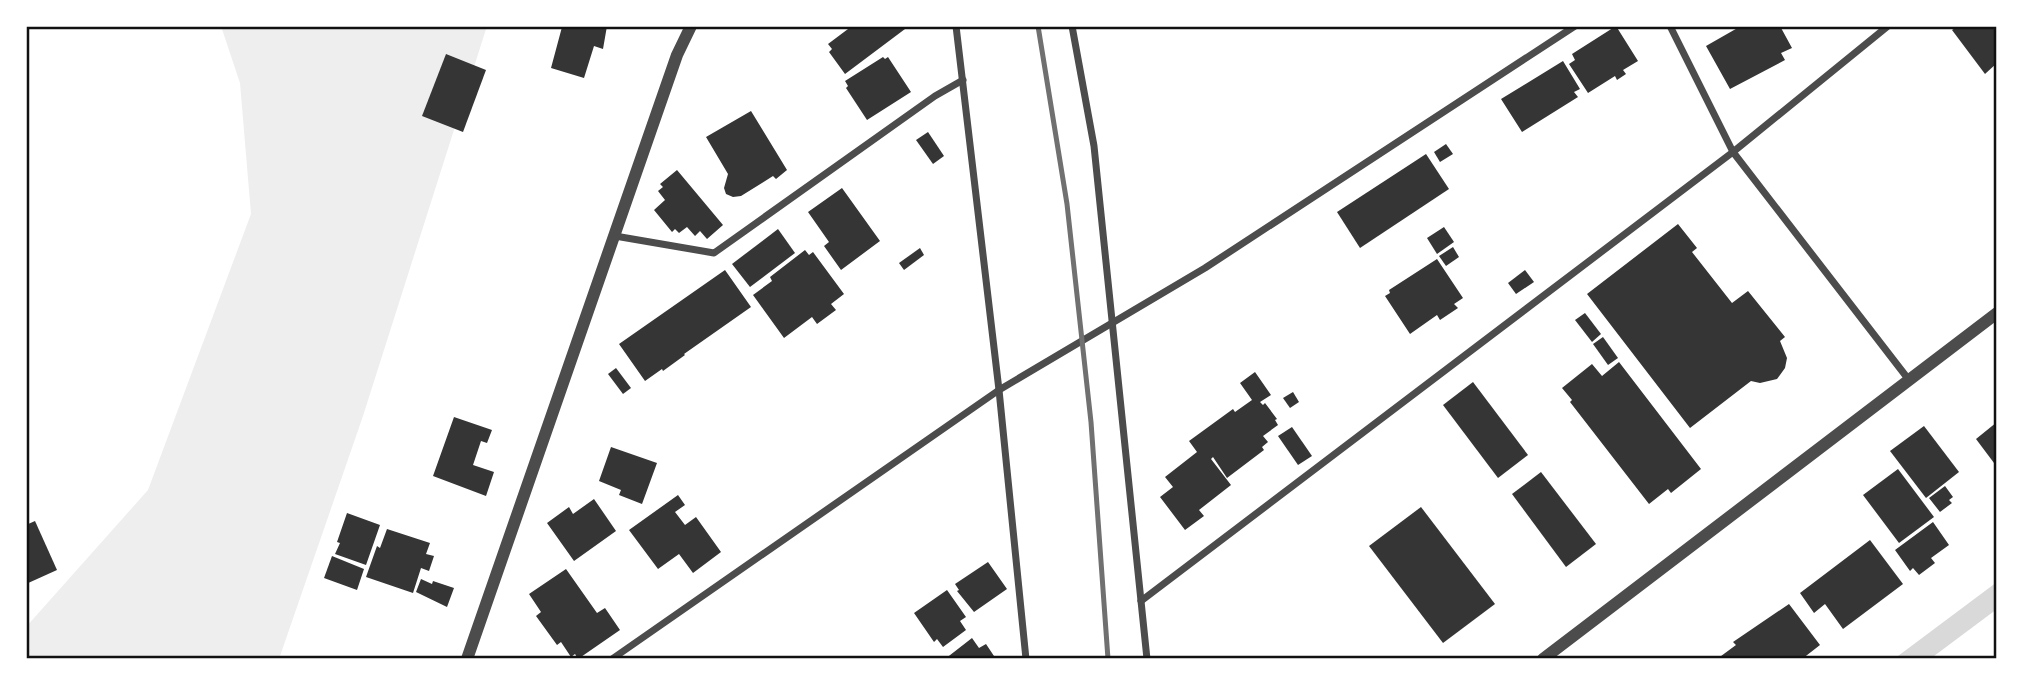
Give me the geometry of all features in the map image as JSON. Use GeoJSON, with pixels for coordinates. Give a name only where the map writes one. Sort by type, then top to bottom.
{"type":"FeatureCollection","features":[{"type":"Feature","properties":{"kind":"street"},"geometry":{"type":"LineString","coordinates":[[467,659],[677,55],[691,26]]}},
{"type":"Feature","properties":{"kind":"street"},"geometry":{"type":"LineString","coordinates":[[956,26],[999,390],[1026,659]]}},
{"type":"Feature","properties":{"kind":"street"},"geometry":{"type":"LineString","coordinates":[[1072,26],[1094,146],[1147,659]]}},
{"type":"Feature","properties":{"kind":"street"},"geometry":{"type":"LineString","coordinates":[[612,659],[999,390],[1205,268],[1576,26]]}},
{"type":"Feature","properties":{"kind":"street"},"geometry":{"type":"LineString","coordinates":[[1670,26],[1733,152],[1909,380]]}},
{"type":"Feature","properties":{"kind":"street"},"geometry":{"type":"LineString","coordinates":[[1141,601],[1733,152],[1888,26]]}},
{"type":"Feature","properties":{"kind":"street"},"geometry":{"type":"LineString","coordinates":[[615,236],[715,253],[935,96],[963,80]]}},
{"type":"Feature","properties":{"kind":"street"},"geometry":{"type":"LineString","coordinates":[[1543,659],[1997,313]]}},
{"type":"Feature","properties":{"kind":"shaded area"},"geometry":{"type":"Polygon","coordinates":[[[221,26],[487,26],[363,416],[279,659],[26,659],[26,627],[148,490],[251,214],[240,83],[221,26]]]}},
{"type":"Feature","properties":{"kind":"shaded area"},"geometry":{"type":"Polygon","coordinates":[[[1997,582],[1997,609],[1930,659],[1894,659],[1997,582]]]}},
{"type":"Feature","properties":{"kind":"building"},"geometry":{"type":"Polygon","coordinates":[[[607,26],[603,49],[594,46],[584,78],[551,68],[562,27],[607,26]]]}},
{"type":"Feature","properties":{"kind":"building"},"geometry":{"type":"Polygon","coordinates":[[[852,26],[909,26],[845,74],[829,52],[832,49],[828,44],[852,26]]]}},
{"type":"Feature","properties":{"kind":"building"},"geometry":{"type":"Polygon","coordinates":[[[1616,26],[1638,61],[1623,70],[1626,74],[1617,80],[1615,76],[1588,93],[1569,64],[1575,60],[1572,54],[1616,26]]]}},
{"type":"Feature","properties":{"kind":"building"},"geometry":{"type":"Polygon","coordinates":[[[1741,26],[1780,26],[1792,48],[1781,53],[1785,60],[1730,89],[1706,46],[1741,26]]]}},
{"type":"Feature","properties":{"kind":"building"},"geometry":{"type":"Polygon","coordinates":[[[1958,26],[1997,26],[1997,63],[1985,74],[1952,30],[1958,26]]]}},
{"type":"Feature","properties":{"kind":"building"},"geometry":{"type":"Polygon","coordinates":[[[446,54],[486,70],[463,132],[422,116],[446,54]]]}},
{"type":"Feature","properties":{"kind":"building"},"geometry":{"type":"Polygon","coordinates":[[[883,57],[888,57],[911,92],[867,120],[846,88],[848,86],[845,81],[883,57]]]}},
{"type":"Feature","properties":{"kind":"building"},"geometry":{"type":"Polygon","coordinates":[[[1563,61],[1580,89],[1574,92],[1578,97],[1522,132],[1501,99],[1563,61]]]}},
{"type":"Feature","properties":{"kind":"building"},"geometry":{"type":"Polygon","coordinates":[[[751,111],[787,170],[776,179],[773,176],[741,196],[733,197],[726,194],[724,188],[728,174],[706,137],[751,111]]]}},
{"type":"Feature","properties":{"kind":"building"},"geometry":{"type":"Polygon","coordinates":[[[928,132],[944,156],[933,164],[916,140],[928,132]]]}},
{"type":"Feature","properties":{"kind":"building"},"geometry":{"type":"Polygon","coordinates":[[[1446,144],[1453,154],[1440,162],[1434,152],[1446,144]]]}},
{"type":"Feature","properties":{"kind":"building"},"geometry":{"type":"Polygon","coordinates":[[[1426,154],[1449,189],[1360,248],[1337,212],[1426,154]]]}},
{"type":"Feature","properties":{"kind":"building"},"geometry":{"type":"Polygon","coordinates":[[[677,170],[723,225],[707,239],[700,231],[695,236],[687,227],[679,233],[675,229],[672,232],[654,210],[665,200],[658,191],[663,187],[660,184],[677,170]]]}},
{"type":"Feature","properties":{"kind":"building"},"geometry":{"type":"Polygon","coordinates":[[[842,188],[880,241],[841,270],[824,246],[829,242],[808,212],[842,188]]]}},
{"type":"Feature","properties":{"kind":"building"},"geometry":{"type":"Polygon","coordinates":[[[1678,224],[1697,248],[1692,252],[1732,303],[1748,291],[1785,337],[1780,341],[1787,358],[1785,368],[1777,379],[1760,383],[1751,381],[1690,428],[1587,294],[1678,224]]]}},
{"type":"Feature","properties":{"kind":"building"},"geometry":{"type":"Polygon","coordinates":[[[1444,227],[1454,242],[1437,254],[1427,238],[1444,227]]]}},
{"type":"Feature","properties":{"kind":"building"},"geometry":{"type":"Polygon","coordinates":[[[778,229],[795,253],[750,287],[732,264],[778,229]]]}},
{"type":"Feature","properties":{"kind":"building"},"geometry":{"type":"Polygon","coordinates":[[[1453,247],[1459,257],[1446,266],[1439,256],[1453,247]]]}},
{"type":"Feature","properties":{"kind":"building"},"geometry":{"type":"Polygon","coordinates":[[[920,248],[924,255],[904,270],[899,263],[920,248]]]}},
{"type":"Feature","properties":{"kind":"building"},"geometry":{"type":"Polygon","coordinates":[[[805,250],[809,255],[813,252],[844,294],[831,304],[836,310],[817,324],[812,317],[784,338],[753,295],[772,281],[770,277],[805,250]]]}},
{"type":"Feature","properties":{"kind":"building"},"geometry":{"type":"Polygon","coordinates":[[[1437,259],[1463,298],[1454,304],[1458,308],[1440,320],[1437,315],[1410,334],[1385,296],[1390,293],[1389,290],[1437,259]]]}},
{"type":"Feature","properties":{"kind":"building"},"geometry":{"type":"Polygon","coordinates":[[[725,270],[751,307],[663,371],[662,369],[645,381],[619,344],[725,270]]]}},
{"type":"Feature","properties":{"kind":"building"},"geometry":{"type":"Polygon","coordinates":[[[1525,270],[1534,282],[1516,294],[1508,283],[1525,270]]]}},
{"type":"Feature","properties":{"kind":"building"},"geometry":{"type":"Polygon","coordinates":[[[1585,313],[1601,334],[1592,342],[1575,320],[1585,313]]]}},
{"type":"Feature","properties":{"kind":"building"},"geometry":{"type":"Polygon","coordinates":[[[1603,337],[1618,358],[1608,365],[1593,344],[1603,337]]]}},
{"type":"Feature","properties":{"kind":"building"},"geometry":{"type":"Polygon","coordinates":[[[1619,362],[1701,469],[1671,493],[1668,489],[1649,504],[1562,388],[1592,364],[1602,376],[1619,362]]]}},
{"type":"Feature","properties":{"kind":"building"},"geometry":{"type":"Polygon","coordinates":[[[616,368],[631,388],[623,394],[608,374],[616,368]]]}},
{"type":"Feature","properties":{"kind":"building"},"geometry":{"type":"Polygon","coordinates":[[[1255,372],[1271,395],[1260,402],[1263,405],[1265,403],[1277,419],[1275,420],[1278,425],[1263,436],[1268,442],[1262,447],[1264,450],[1227,478],[1213,457],[1211,459],[1231,485],[1199,510],[1204,516],[1185,530],[1160,497],[1173,487],[1165,477],[1197,452],[1189,441],[1233,409],[1235,412],[1252,400],[1240,383],[1255,372]]]}},
{"type":"Feature","properties":{"kind":"building"},"geometry":{"type":"Polygon","coordinates":[[[1473,382],[1528,455],[1498,478],[1443,405],[1473,382]]]}},
{"type":"Feature","properties":{"kind":"building"},"geometry":{"type":"Polygon","coordinates":[[[1293,392],[1299,402],[1290,408],[1283,398],[1293,392]]]}},
{"type":"Feature","properties":{"kind":"building"},"geometry":{"type":"Polygon","coordinates":[[[454,417],[492,430],[487,443],[481,441],[473,465],[494,472],[486,496],[433,476],[454,417]]]}},
{"type":"Feature","properties":{"kind":"building"},"geometry":{"type":"Polygon","coordinates":[[[1997,422],[1997,467],[1976,439],[1997,422]]]}},
{"type":"Feature","properties":{"kind":"building"},"geometry":{"type":"Polygon","coordinates":[[[1924,426],[1959,472],[1926,498],[1890,451],[1924,426]]]}},
{"type":"Feature","properties":{"kind":"building"},"geometry":{"type":"Polygon","coordinates":[[[1292,427],[1312,456],[1298,465],[1278,436],[1292,427]]]}},
{"type":"Feature","properties":{"kind":"building"},"geometry":{"type":"Polygon","coordinates":[[[611,447],[657,463],[642,504],[619,495],[621,490],[599,481],[611,447]]]}},
{"type":"Feature","properties":{"kind":"building"},"geometry":{"type":"Polygon","coordinates":[[[1898,469],[1934,517],[1899,543],[1863,495],[1898,469]]]}},
{"type":"Feature","properties":{"kind":"building"},"geometry":{"type":"Polygon","coordinates":[[[1541,472],[1596,544],[1566,567],[1512,494],[1541,472]]]}},
{"type":"Feature","properties":{"kind":"building"},"geometry":{"type":"Polygon","coordinates":[[[1945,486],[1953,497],[1949,500],[1952,503],[1940,512],[1929,498],[1945,486]]]}},
{"type":"Feature","properties":{"kind":"building"},"geometry":{"type":"Polygon","coordinates":[[[678,495],[685,505],[675,512],[685,525],[696,517],[721,552],[693,573],[679,554],[658,569],[629,530],[678,495]]]}},
{"type":"Feature","properties":{"kind":"building"},"geometry":{"type":"Polygon","coordinates":[[[594,499],[616,531],[574,561],[547,523],[569,507],[573,514],[594,499]]]}},
{"type":"Feature","properties":{"kind":"building"},"geometry":{"type":"Polygon","coordinates":[[[1421,507],[1495,604],[1443,643],[1369,546],[1421,507]]]}},
{"type":"Feature","properties":{"kind":"building"},"geometry":{"type":"Polygon","coordinates":[[[347,513],[380,525],[366,565],[335,554],[347,513]]]}},
{"type":"Feature","properties":{"kind":"building"},"geometry":{"type":"Polygon","coordinates":[[[35,521],[57,570],[26,584],[26,525],[35,521]]]}},
{"type":"Feature","properties":{"kind":"building"},"geometry":{"type":"Polygon","coordinates":[[[1933,522],[1949,545],[1931,558],[1935,563],[1919,575],[1913,568],[1910,571],[1895,550],[1933,522]]]}},
{"type":"Feature","properties":{"kind":"building"},"geometry":{"type":"Polygon","coordinates":[[[387,529],[430,543],[426,554],[434,556],[429,571],[421,568],[413,593],[366,577],[377,546],[380,548],[387,529]]]}},
{"type":"Feature","properties":{"kind":"building"},"geometry":{"type":"Polygon","coordinates":[[[1870,540],[1903,584],[1843,629],[1825,604],[1814,613],[1800,593],[1870,540]]]}},
{"type":"Feature","properties":{"kind":"building"},"geometry":{"type":"Polygon","coordinates":[[[332,556],[364,569],[357,590],[324,578],[332,556]]]}},
{"type":"Feature","properties":{"kind":"building"},"geometry":{"type":"Polygon","coordinates":[[[988,562],[1007,589],[974,612],[957,591],[959,590],[955,584],[988,562]]]}},
{"type":"Feature","properties":{"kind":"building"},"geometry":{"type":"Polygon","coordinates":[[[566,569],[597,613],[605,608],[620,630],[578,659],[575,654],[571,657],[561,642],[557,645],[536,616],[541,612],[529,594],[566,569]]]}},
{"type":"Feature","properties":{"kind":"building"},"geometry":{"type":"Polygon","coordinates":[[[421,579],[454,588],[447,607],[416,592],[421,579]]]}},
{"type":"Feature","properties":{"kind":"building"},"geometry":{"type":"Polygon","coordinates":[[[947,590],[966,617],[960,621],[966,630],[943,647],[937,639],[934,642],[914,613],[947,590]]]}},
{"type":"Feature","properties":{"kind":"building"},"geometry":{"type":"Polygon","coordinates":[[[1789,604],[1820,645],[1802,659],[1717,659],[1736,645],[1733,642],[1789,604]]]}},
{"type":"Feature","properties":{"kind":"building"},"geometry":{"type":"Polygon","coordinates":[[[972,638],[979,648],[986,644],[996,659],[945,659],[972,638]]]}},
{"type":"Feature","properties":{"kind":"railway"},"geometry":{"type":"LineString","coordinates":[[1038,26],[1067,204],[1091,422],[1108,659]]}}]}
